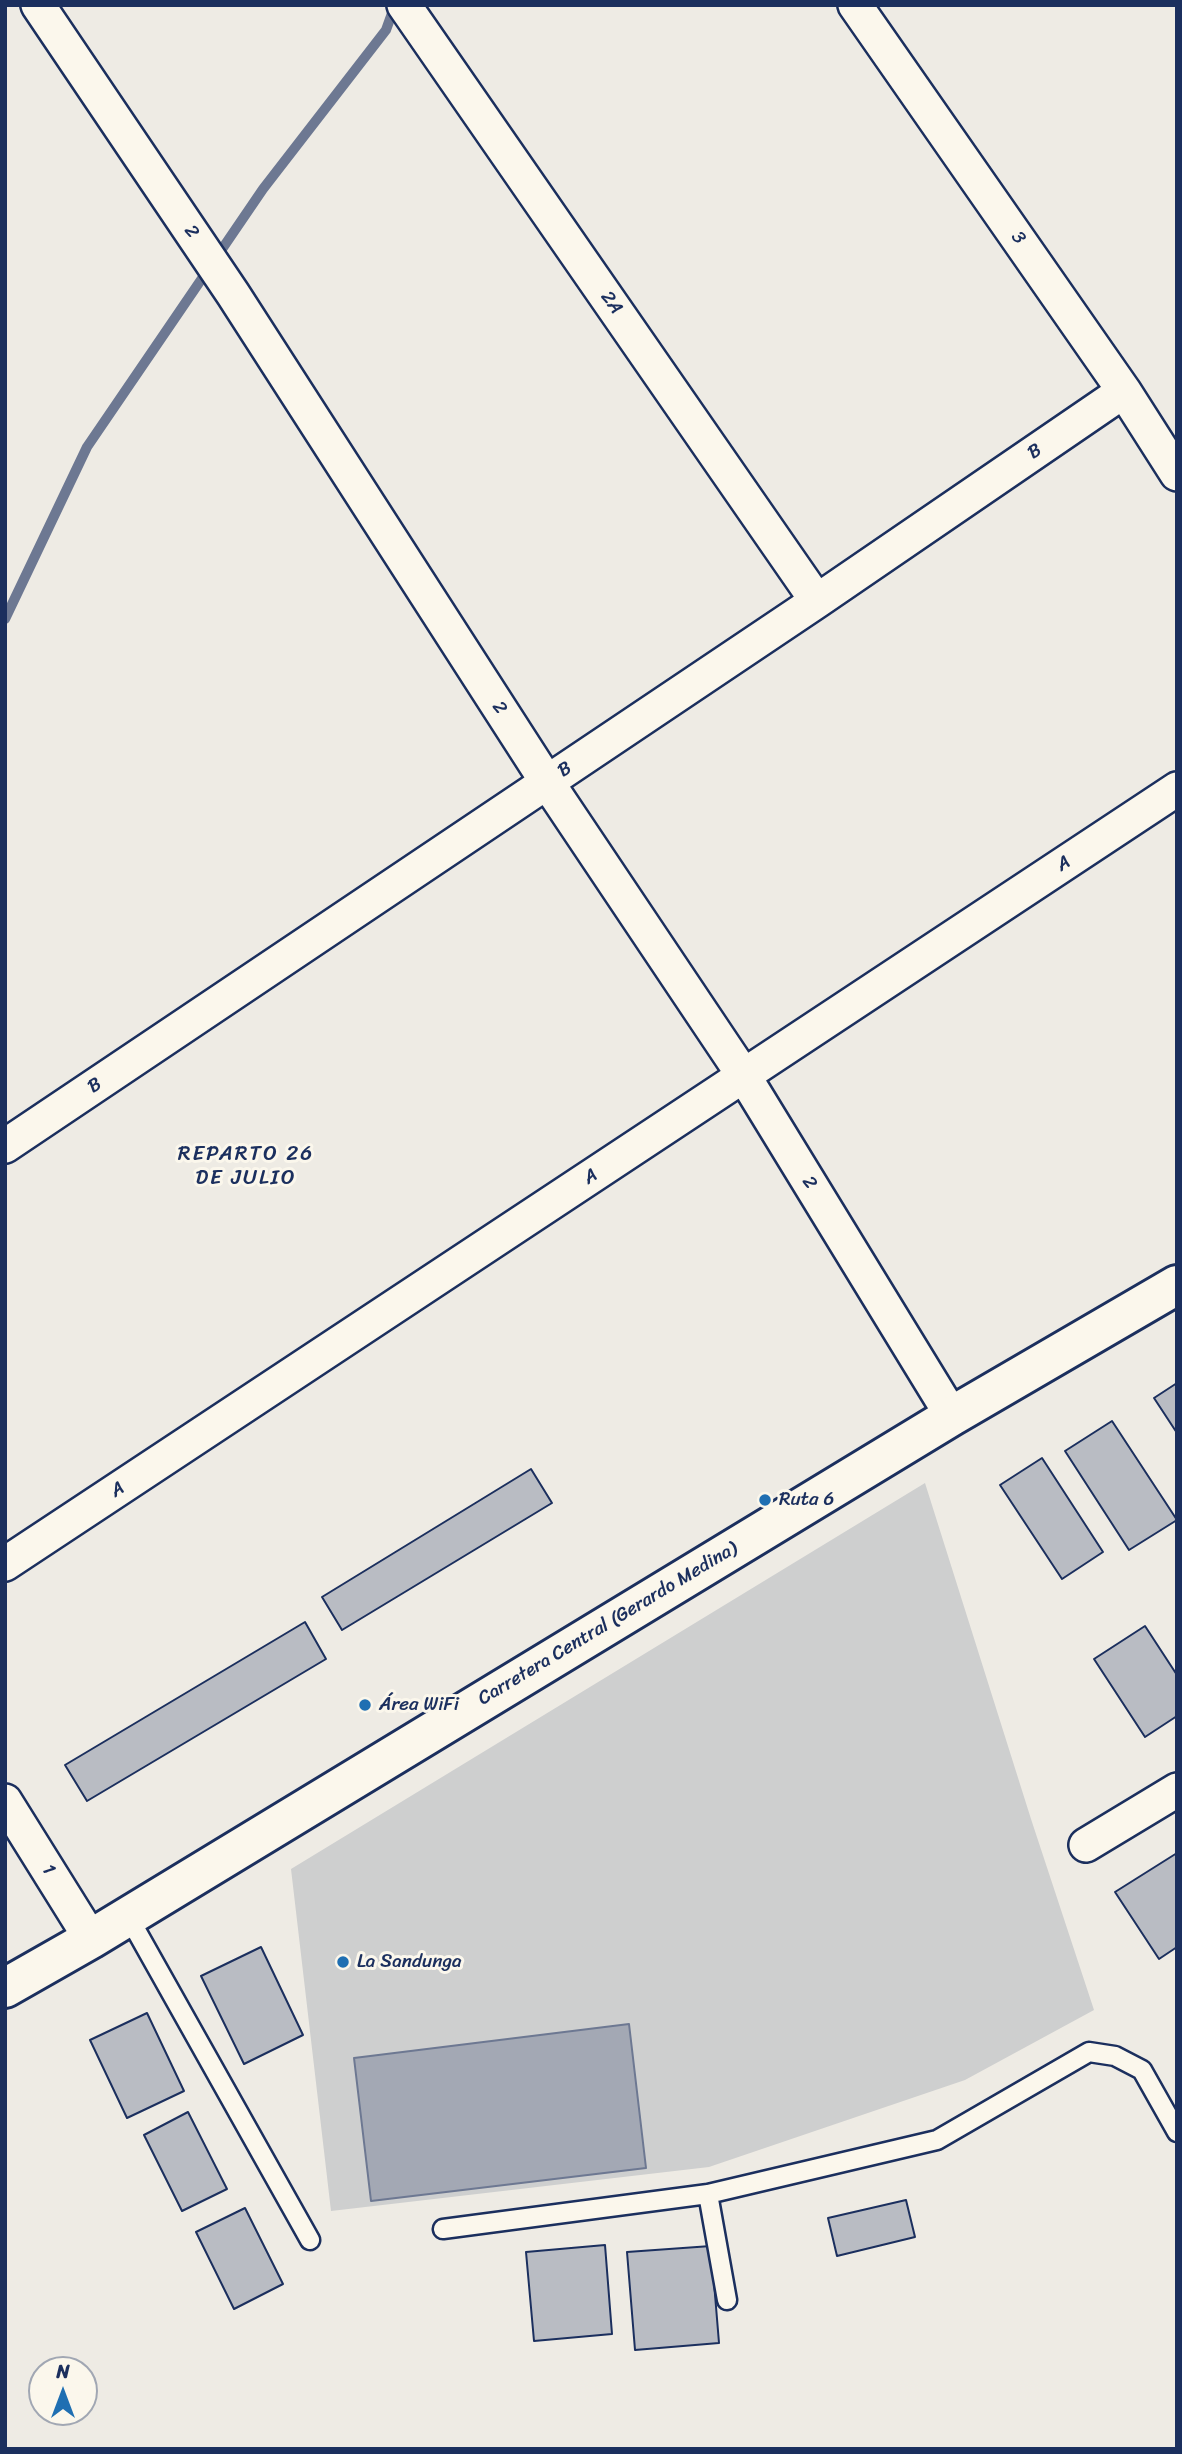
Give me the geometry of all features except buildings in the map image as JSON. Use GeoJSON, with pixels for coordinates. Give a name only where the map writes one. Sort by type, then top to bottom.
{"type":"FeatureCollection","features":[{"type":"Feature","properties":{"kind":"main road","name":"Carretera Central (Gerardo Medina)"},"geometry":{"type":"LineString","coordinates":[[5,1988],[91,1939],[952,1416],[1177,1285]]}},
{"type":"Feature","properties":{"kind":"street","name":"2"},"geometry":{"type":"LineString","coordinates":[[38,5],[233,294],[547,782],[744,1076],[952,1416]]}},
{"type":"Feature","properties":{"kind":"street","name":"3"},"geometry":{"type":"LineString","coordinates":[[855,5],[1124,391],[1177,474]]}},
{"type":"Feature","properties":{"kind":"street","name":"2A"},"geometry":{"type":"LineString","coordinates":[[406,7],[817,601]]}},
{"type":"Feature","properties":{"kind":"street","name":"B"},"geometry":{"type":"LineString","coordinates":[[5,1146],[817,601],[1124,391]]}},
{"type":"Feature","properties":{"kind":"street","name":"A"},"geometry":{"type":"LineString","coordinates":[[5,1564],[1177,789]]}},
{"type":"Feature","properties":{"kind":"street"},"geometry":{"type":"LineString","coordinates":[[1086,1845],[1177,1790]]}},
{"type":"Feature","properties":{"kind":"street","name":"1"},"geometry":{"type":"LineString","coordinates":[[5,1801],[91,1939]]}},
{"type":"Feature","properties":{"kind":"lane"},"geometry":{"type":"LineString","coordinates":[[128,1916],[310,2241]]}},
{"type":"Feature","properties":{"kind":"lane"},"geometry":{"type":"LineString","coordinates":[[443,2229],[708,2194],[937,2140],[1089,2052],[1115,2056],[1142,2070],[1177,2132]]}},
{"type":"Feature","properties":{"kind":"lane"},"geometry":{"type":"LineString","coordinates":[[708,2194],[727,2300]]}},
{"type":"Feature","properties":{"kind":"shaded area"},"geometry":{"type":"Polygon","coordinates":[[[925,1483],[1094,2010],[965,2080],[709,2167],[331,2211],[291,1869],[925,1483]]]}},
{"type":"Feature","properties":{"kind":"shaded area"},"geometry":{"type":"Polygon","coordinates":[[[629,2024],[646,2168],[371,2201],[354,2058],[629,2024]]]}},
{"type":"Feature","properties":{"kind":"waterway"},"geometry":{"type":"LineString","coordinates":[[5,619],[87,447],[263,189],[386,30],[395,5]]}},
{"type":"Feature","properties":{"kind":"place","name":"Ruta 6"},"geometry":{"type":"Point","coordinates":[765,1500]}},
{"type":"Feature","properties":{"kind":"place","name":"Área WiFi"},"geometry":{"type":"Point","coordinates":[365,1705]}},
{"type":"Feature","properties":{"kind":"place","name":"La Sandunga"},"geometry":{"type":"Point","coordinates":[343,1962]}},
{"type":"Feature","properties":{"kind":"district","name":"REPARTO 26 DE JULIO"},"geometry":{"type":"Point","coordinates":[246,1167]}}]}
